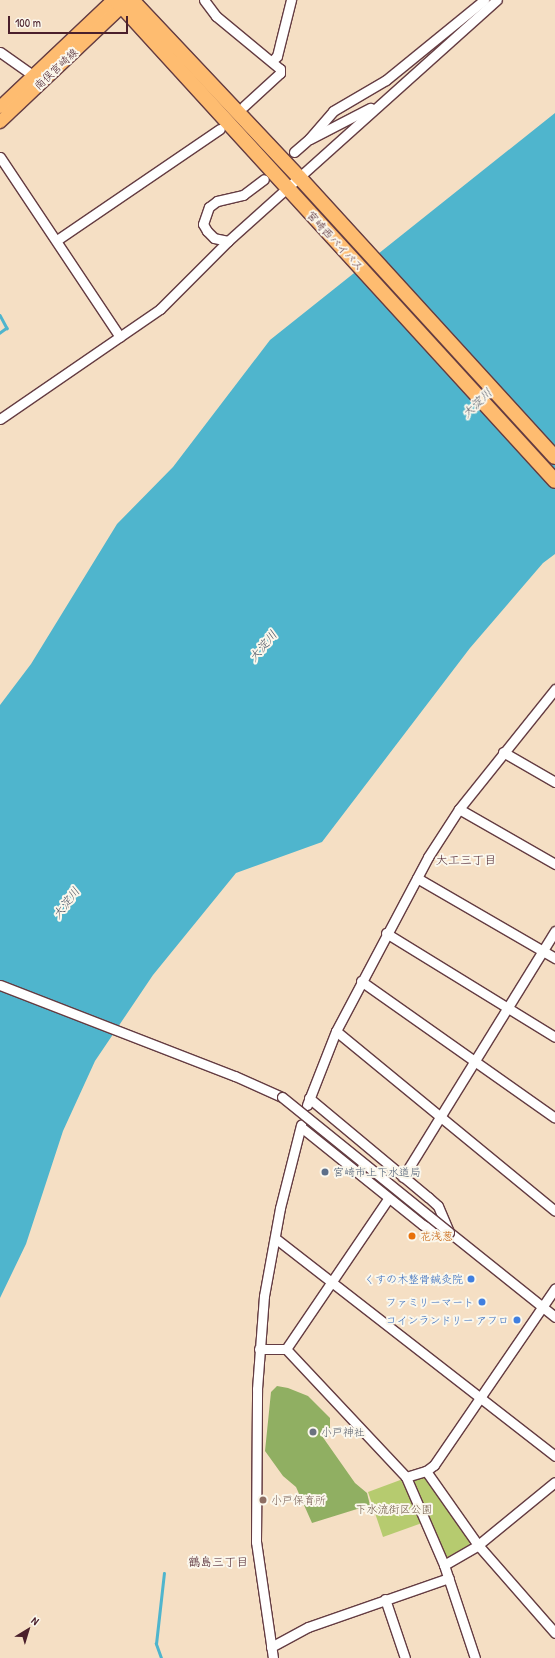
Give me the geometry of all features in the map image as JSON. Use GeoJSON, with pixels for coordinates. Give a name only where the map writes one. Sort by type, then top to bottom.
{"type":"FeatureCollection","features":[{"type":"Feature","properties":{"kind":"highway","name":"宮崎西バイパス"},"geometry":{"type":"LineString","coordinates":[[123,1],[300,177],[555,458]]}},
{"type":"Feature","properties":{"kind":"highway","name":"宮崎西バイパス"},"geometry":{"type":"LineString","coordinates":[[123,1],[297,201],[555,481]]}},
{"type":"Feature","properties":{"kind":"main road","name":"南俣宮崎線"},"geometry":{"type":"LineString","coordinates":[[0,107],[34,76],[123,1]]}},
{"type":"Feature","properties":{"kind":"main road","name":"南俣宮崎線"},"geometry":{"type":"LineString","coordinates":[[0,122],[123,1]]}},
{"type":"Feature","properties":{"kind":"street"},"geometry":{"type":"LineString","coordinates":[[204,0],[216,16],[280,69],[280,73],[244,106]]}},
{"type":"Feature","properties":{"kind":"street"},"geometry":{"type":"LineString","coordinates":[[272,61],[277,56],[291,0]]}},
{"type":"Feature","properties":{"kind":"street"},"geometry":{"type":"LineString","coordinates":[[0,419],[160,309],[228,241],[497,0]]}},
{"type":"Feature","properties":{"kind":"street"},"geometry":{"type":"LineString","coordinates":[[294,152],[309,139],[333,111],[386,80],[480,1]]}},
{"type":"Feature","properties":{"kind":"street"},"geometry":{"type":"LineString","coordinates":[[0,52],[34,76]]}},
{"type":"Feature","properties":{"kind":"street"},"geometry":{"type":"LineString","coordinates":[[309,139],[328,132],[386,99]]}},
{"type":"Feature","properties":{"kind":"street"},"geometry":{"type":"LineString","coordinates":[[57,240],[220,129]]}},
{"type":"Feature","properties":{"kind":"street"},"geometry":{"type":"LineString","coordinates":[[0,157],[120,336]]}},
{"type":"Feature","properties":{"kind":"street"},"geometry":{"type":"LineString","coordinates":[[228,241],[214,238],[203,224],[209,207],[216,201],[243,195],[264,179]]}},
{"type":"Feature","properties":{"kind":"street"},"geometry":{"type":"LineString","coordinates":[[449,1232],[438,1206],[403,1176],[308,1102],[336,1031],[416,878],[459,809],[503,752],[555,689]]}},
{"type":"Feature","properties":{"kind":"street"},"geometry":{"type":"LineString","coordinates":[[503,752],[555,782]]}},
{"type":"Feature","properties":{"kind":"street"},"geometry":{"type":"LineString","coordinates":[[459,809],[555,864]]}},
{"type":"Feature","properties":{"kind":"street"},"geometry":{"type":"LineString","coordinates":[[416,878],[555,958]]}},
{"type":"Feature","properties":{"kind":"street"},"geometry":{"type":"LineString","coordinates":[[403,1176],[555,931]]}},
{"type":"Feature","properties":{"kind":"street"},"geometry":{"type":"LineString","coordinates":[[386,933],[555,1037]]}},
{"type":"Feature","properties":{"kind":"street"},"geometry":{"type":"LineString","coordinates":[[361,981],[555,1118]]}},
{"type":"Feature","properties":{"kind":"street"},"geometry":{"type":"LineString","coordinates":[[0,985],[235,1076],[282,1097],[555,1317]]}},
{"type":"Feature","properties":{"kind":"street"},"geometry":{"type":"LineString","coordinates":[[336,1031],[555,1211]]}},
{"type":"Feature","properties":{"kind":"street"},"geometry":{"type":"LineString","coordinates":[[273,1658],[256,1542],[254,1468],[259,1349],[264,1296],[275,1238],[301,1126],[388,1199],[423,1225],[436,1231],[449,1232]]}},
{"type":"Feature","properties":{"kind":"street"},"geometry":{"type":"LineString","coordinates":[[286,1349],[388,1199]]}},
{"type":"Feature","properties":{"kind":"street"},"geometry":{"type":"LineString","coordinates":[[275,1238],[555,1456]]}},
{"type":"Feature","properties":{"kind":"street"},"geometry":{"type":"LineString","coordinates":[[406,1477],[426,1472],[434,1465],[543,1308],[555,1288]]}},
{"type":"Feature","properties":{"kind":"street"},"geometry":{"type":"LineString","coordinates":[[259,1349],[286,1349],[406,1477],[449,1578],[475,1658]]}},
{"type":"Feature","properties":{"kind":"street"},"geometry":{"type":"LineString","coordinates":[[426,1472],[478,1545],[555,1633]]}},
{"type":"Feature","properties":{"kind":"street"},"geometry":{"type":"LineString","coordinates":[[444,1565],[478,1545],[555,1482]]}},
{"type":"Feature","properties":{"kind":"street"},"geometry":{"type":"LineString","coordinates":[[271,1647],[308,1627],[449,1578]]}},
{"type":"Feature","properties":{"kind":"street"},"geometry":{"type":"LineString","coordinates":[[385,1599],[405,1658]]}},
{"type":"Feature","properties":{"kind":"green space"},"geometry":{"type":"Polygon","coordinates":[[[277,1386],[288,1388],[308,1396],[330,1418],[330,1429],[322,1436],[355,1483],[367,1493],[370,1505],[312,1523],[296,1487],[283,1476],[265,1451],[271,1392],[277,1386]]]}},
{"type":"Feature","properties":{"kind":"green space","name":"下水流街区公園"},"geometry":{"type":"Polygon","coordinates":[[[425,1475],[471,1540],[469,1545],[446,1558],[413,1482],[425,1475]]]}},
{"type":"Feature","properties":{"kind":"green space","name":"下水流街区公園"},"geometry":{"type":"Polygon","coordinates":[[[403,1479],[422,1523],[383,1537],[368,1492],[403,1479]]]}},
{"type":"Feature","properties":{"kind":"water","name":"大淀川"},"geometry":{"type":"Polygon","coordinates":[[[555,113],[555,554],[543,563],[470,648],[322,842],[236,873],[153,975],[95,1061],[63,1131],[26,1244],[0,1298],[0,705],[31,664],[117,524],[173,467],[270,340],[555,113]]]}},
{"type":"Feature","properties":{"kind":"waterway"},"geometry":{"type":"LineString","coordinates":[[0,315],[7,328],[0,333]]}},
{"type":"Feature","properties":{"kind":"waterway"},"geometry":{"type":"LineString","coordinates":[[161,1658],[156,1644],[164,1573]]}},
{"type":"Feature","properties":{"kind":"place","name":"宮崎市上下水道局"},"geometry":{"type":"Point","coordinates":[325,1172]}},
{"type":"Feature","properties":{"kind":"place","name":"花浅葱"},"geometry":{"type":"Point","coordinates":[412,1236]}},
{"type":"Feature","properties":{"kind":"place","name":"くすの木整骨鍼灸院"},"geometry":{"type":"Point","coordinates":[471,1279]}},
{"type":"Feature","properties":{"kind":"place","name":"ファミリーマート"},"geometry":{"type":"Point","coordinates":[482,1302]}},
{"type":"Feature","properties":{"kind":"place","name":"コインランドリー アフロ"},"geometry":{"type":"Point","coordinates":[517,1320]}},
{"type":"Feature","properties":{"kind":"place","name":"小戸神社"},"geometry":{"type":"Point","coordinates":[313,1432]}},
{"type":"Feature","properties":{"kind":"place","name":"小戸保育所"},"geometry":{"type":"Point","coordinates":[263,1500]}},
{"type":"Feature","properties":{"kind":"district","name":"大工三丁目"},"geometry":{"type":"Point","coordinates":[466,860]}},
{"type":"Feature","properties":{"kind":"district","name":"鶴島三丁目"},"geometry":{"type":"Point","coordinates":[218,1562]}}]}
